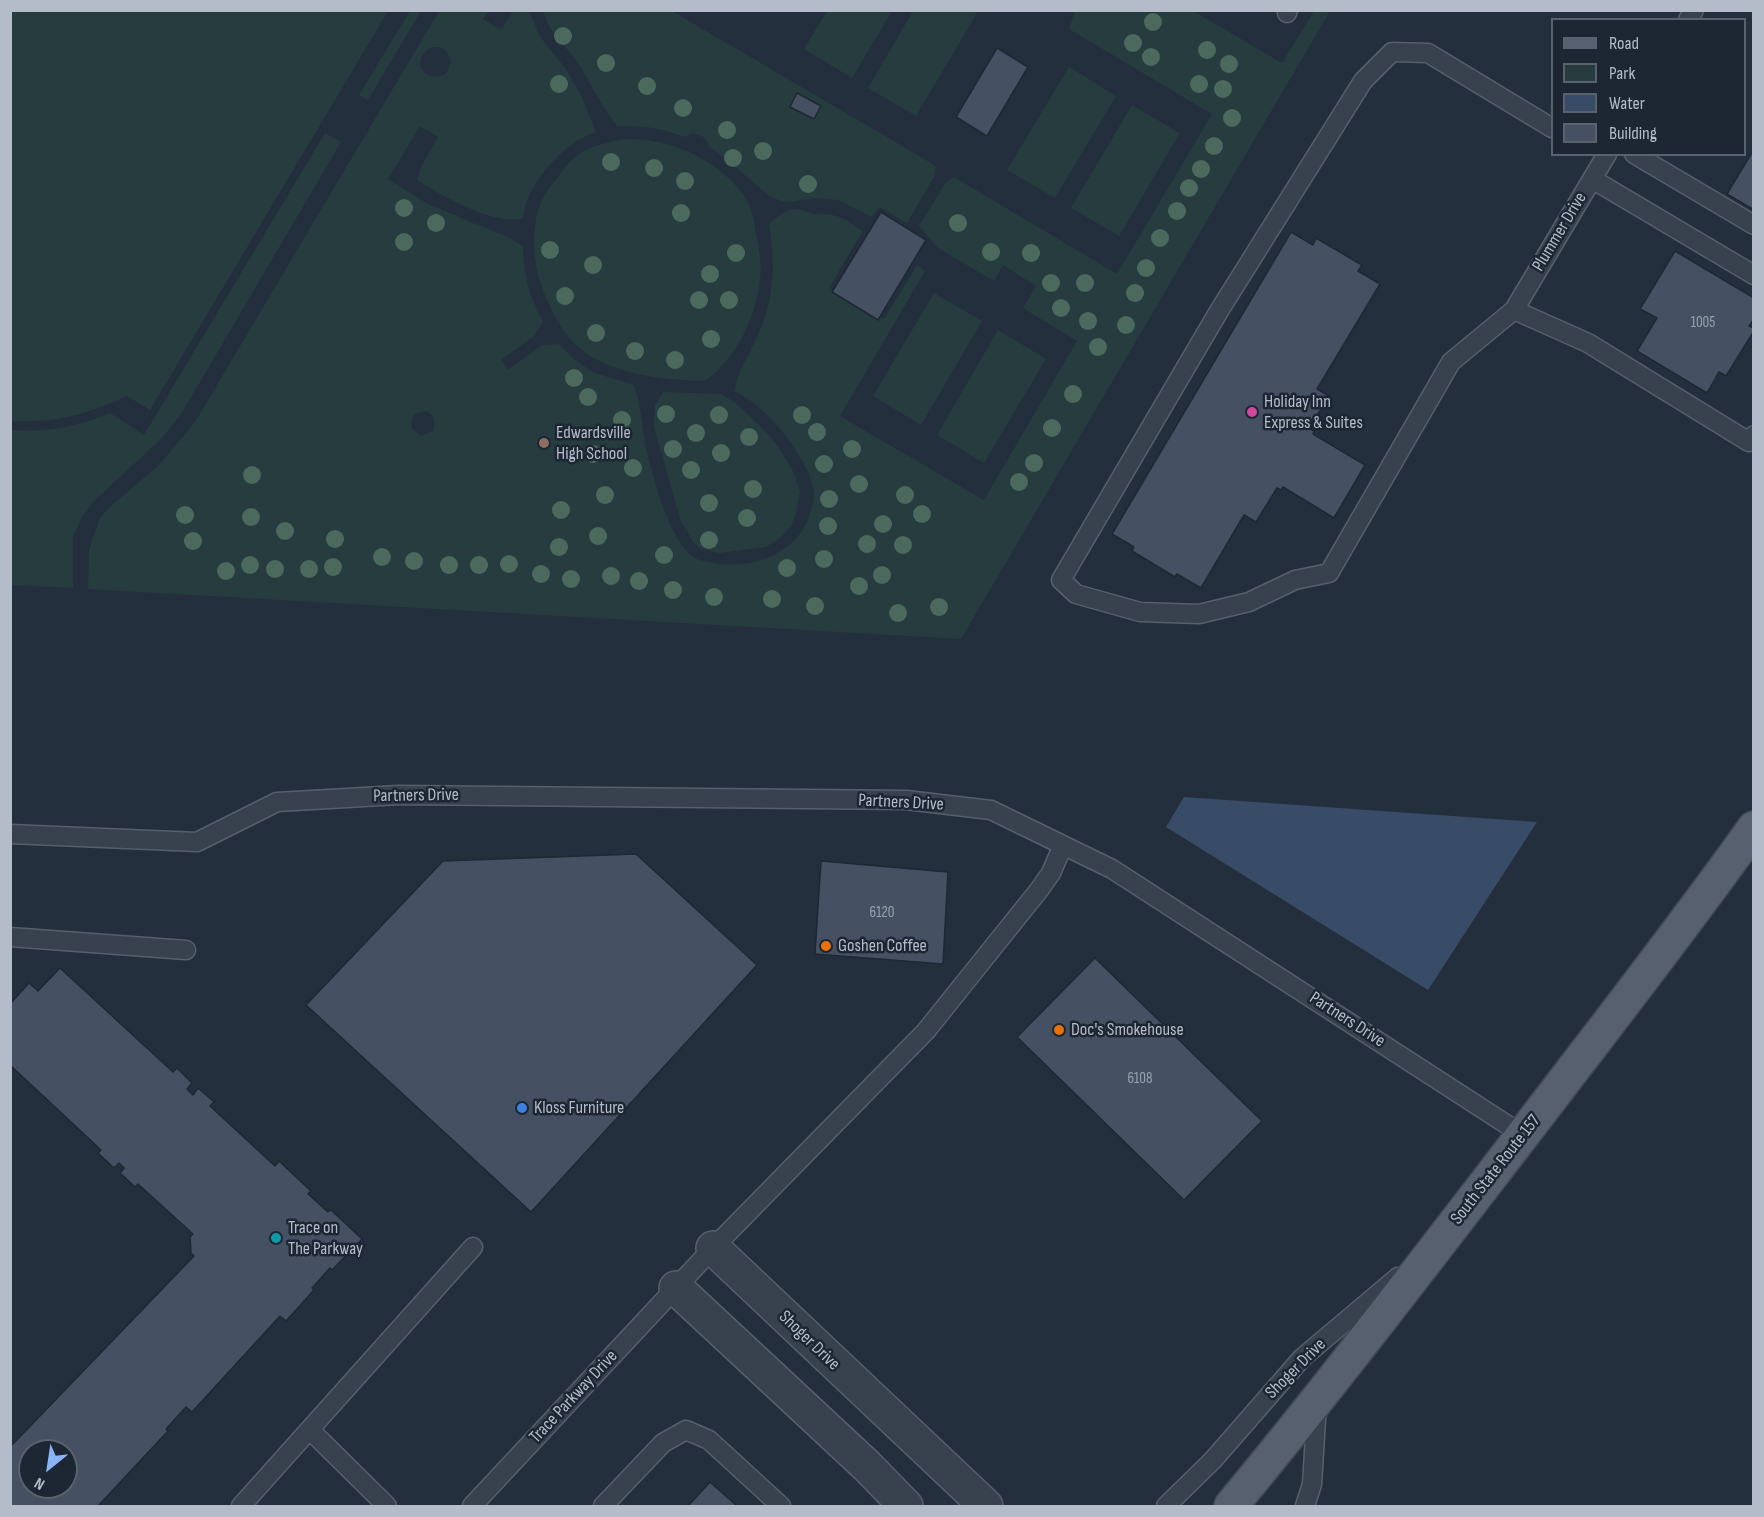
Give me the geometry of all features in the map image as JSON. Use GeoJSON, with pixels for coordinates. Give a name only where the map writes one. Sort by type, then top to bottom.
{"type":"FeatureCollection","features":[{"type":"Feature","properties":{"kind":"main road","name":"South State Route 157"},"geometry":{"type":"LineString","coordinates":[[1231,1506],[1317,1401],[1439,1244],[1691,916],[1754,828]]}},
{"type":"Feature","properties":{"kind":"street","name":"Shoger Drive"},"geometry":{"type":"LineString","coordinates":[[713,1248],[986,1506]]}},
{"type":"Feature","properties":{"kind":"street"},"geometry":{"type":"LineString","coordinates":[[676,1288],[867,1466],[906,1506]]}},
{"type":"Feature","properties":{"kind":"lane","name":"Plummer Drive"},"geometry":{"type":"LineString","coordinates":[[1551,127],[1428,53],[1392,52],[1363,81],[1350,101],[1220,311],[1061,580],[1076,594],[1140,612],[1199,614],[1249,602],[1295,579],[1329,573],[1451,362],[1514,310],[1592,179],[1602,156]]}},
{"type":"Feature","properties":{"kind":"lane"},"geometry":{"type":"LineString","coordinates":[[1637,156],[1754,225]]}},
{"type":"Feature","properties":{"kind":"lane"},"geometry":{"type":"LineString","coordinates":[[1592,179],[1754,275]]}},
{"type":"Feature","properties":{"kind":"lane"},"geometry":{"type":"LineString","coordinates":[[1514,310],[1588,343],[1749,442],[1754,435]]}},
{"type":"Feature","properties":{"kind":"lane","name":"Partners Drive"},"geometry":{"type":"LineString","coordinates":[[10,834],[197,842],[278,802],[399,795],[906,800],[991,810],[1112,869],[1523,1135]]}},
{"type":"Feature","properties":{"kind":"lane","name":"Trace Parkway Drive"},"geometry":{"type":"LineString","coordinates":[[472,1506],[713,1248],[926,1030],[1039,890],[1051,873],[1063,845]]}},
{"type":"Feature","properties":{"kind":"lane"},"geometry":{"type":"LineString","coordinates":[[10,937],[186,950]]}},
{"type":"Feature","properties":{"kind":"lane","name":"Shoger Drive"},"geometry":{"type":"LineString","coordinates":[[1166,1506],[1213,1460],[1302,1358],[1439,1244]]}},
{"type":"Feature","properties":{"kind":"lane"},"geometry":{"type":"LineString","coordinates":[[241,1506],[473,1247]]}},
{"type":"Feature","properties":{"kind":"lane"},"geometry":{"type":"LineString","coordinates":[[1305,1506],[1312,1484],[1317,1401]]}},
{"type":"Feature","properties":{"kind":"lane"},"geometry":{"type":"LineString","coordinates":[[310,1430],[387,1506]]}},
{"type":"Feature","properties":{"kind":"lane"},"geometry":{"type":"LineString","coordinates":[[603,1506],[663,1443],[686,1430],[709,1440],[781,1506]]}},
{"type":"Feature","properties":{"kind":"green space"},"geometry":{"type":"Polygon","coordinates":[[[973,10],[977,13],[916,116],[868,88],[913,11],[973,10]]]}},
{"type":"Feature","properties":{"kind":"green space"},"geometry":{"type":"Polygon","coordinates":[[[10,11],[388,11],[150,410],[127,396],[97,408],[57,419],[11,421],[10,11]]]}},
{"type":"Feature","properties":{"kind":"green space"},"geometry":{"type":"Polygon","coordinates":[[[410,11],[421,11],[368,100],[359,95],[410,11]]]}},
{"type":"Feature","properties":{"kind":"green space"},"geometry":{"type":"Polygon","coordinates":[[[439,11],[488,11],[483,19],[501,30],[513,11],[529,11],[541,38],[565,68],[581,95],[596,132],[571,145],[548,166],[531,192],[523,218],[512,220],[484,214],[439,194],[417,180],[422,165],[438,137],[420,126],[388,179],[428,204],[510,238],[523,246],[528,286],[543,322],[534,336],[501,360],[508,370],[542,345],[559,344],[592,372],[634,385],[646,448],[657,489],[673,531],[688,553],[699,560],[728,564],[759,561],[773,555],[786,548],[806,525],[814,499],[812,482],[799,455],[779,428],[766,413],[734,391],[769,304],[773,265],[769,224],[792,209],[836,216],[863,231],[829,288],[834,290],[833,293],[878,320],[884,319],[917,265],[925,271],[840,416],[984,500],[1077,341],[1023,308],[1036,286],[1003,265],[994,281],[938,248],[919,226],[946,182],[954,177],[1117,274],[1212,114],[1069,29],[1075,11],[1193,11],[1282,63],[1314,11],[1330,11],[961,639],[88,589],[89,550],[100,518],[160,464],[195,422],[439,11]],[[432,47],[425,51],[422,57],[420,63],[422,68],[431,76],[446,74],[451,62],[449,55],[445,50],[432,47]],[[426,411],[415,414],[411,421],[412,429],[421,436],[433,431],[434,428],[433,417],[426,411]]]}},
{"type":"Feature","properties":{"kind":"green space"},"geometry":{"type":"Polygon","coordinates":[[[543,11],[672,11],[936,166],[934,177],[907,223],[879,207],[872,217],[838,200],[817,198],[781,201],[769,196],[709,147],[705,138],[693,133],[683,137],[651,128],[617,126],[577,62],[553,32],[543,11]],[[797,94],[790,107],[814,119],[821,106],[797,94]]]}},
{"type":"Feature","properties":{"kind":"green space"},"geometry":{"type":"Polygon","coordinates":[[[827,11],[892,11],[852,78],[804,49],[827,11]]]}},
{"type":"Feature","properties":{"kind":"green space"},"geometry":{"type":"Polygon","coordinates":[[[1069,67],[1116,96],[1055,198],[1007,170],[1069,67]]]}},
{"type":"Feature","properties":{"kind":"green space"},"geometry":{"type":"Polygon","coordinates":[[[1132,105],[1180,133],[1119,236],[1071,208],[1132,105]]]}},
{"type":"Feature","properties":{"kind":"green space"},"geometry":{"type":"Polygon","coordinates":[[[325,133],[341,142],[180,416],[160,440],[93,502],[81,519],[73,537],[73,588],[11,585],[11,430],[62,428],[110,413],[144,435],[325,133]]]}},
{"type":"Feature","properties":{"kind":"green space"},"geometry":{"type":"Polygon","coordinates":[[[624,139],[659,142],[684,150],[708,162],[742,193],[751,210],[761,268],[758,294],[743,336],[726,361],[705,381],[638,374],[606,364],[591,356],[573,343],[554,314],[543,291],[535,256],[534,231],[539,208],[545,195],[566,166],[580,153],[598,145],[624,139]]]}},
{"type":"Feature","properties":{"kind":"green space"},"geometry":{"type":"Polygon","coordinates":[[[934,293],[982,321],[921,425],[873,396],[934,293]]]}},
{"type":"Feature","properties":{"kind":"green space"},"geometry":{"type":"Polygon","coordinates":[[[998,330],[1046,359],[984,463],[937,435],[998,330]]]}},
{"type":"Feature","properties":{"kind":"green space"},"geometry":{"type":"Polygon","coordinates":[[[663,392],[722,394],[738,405],[777,445],[793,471],[800,492],[791,526],[780,538],[766,547],[719,553],[701,549],[693,542],[681,521],[654,427],[655,405],[663,392]]]}},
{"type":"Feature","properties":{"kind":"water"},"geometry":{"type":"Polygon","coordinates":[[[1184,797],[1537,822],[1428,990],[1166,827],[1184,797]]]}},
{"type":"Feature","properties":{"kind":"building"},"geometry":{"type":"Polygon","coordinates":[[[997,48],[1028,67],[987,136],[956,117],[997,48]]]}},
{"type":"Feature","properties":{"kind":"building"},"geometry":{"type":"Polygon","coordinates":[[[797,93],[821,106],[814,119],[790,107],[797,93]]]}},
{"type":"Feature","properties":{"kind":"building"},"geometry":{"type":"Polygon","coordinates":[[[1754,149],[1754,210],[1727,194],[1754,149]]]}},
{"type":"Feature","properties":{"kind":"building"},"geometry":{"type":"Polygon","coordinates":[[[881,212],[926,240],[878,320],[832,292],[881,212]]]}},
{"type":"Feature","properties":{"kind":"building","name":"Holiday Inn Express & Suites"},"geometry":{"type":"Polygon","coordinates":[[[1291,232],[1313,245],[1316,238],[1362,265],[1358,271],[1380,284],[1317,389],[1329,396],[1309,428],[1314,431],[1313,434],[1365,465],[1334,518],[1283,487],[1281,490],[1277,488],[1256,522],[1244,515],[1201,588],[1177,574],[1175,577],[1132,551],[1134,547],[1112,534],[1291,232]]]}},
{"type":"Feature","properties":{"kind":"building"},"geometry":{"type":"Polygon","coordinates":[[[1675,251],[1754,298],[1754,319],[1749,326],[1754,328],[1754,331],[1726,376],[1719,372],[1707,393],[1637,351],[1657,318],[1640,309],[1675,251]]]}},
{"type":"Feature","properties":{"kind":"building","name":"Kloss Furniture"},"geometry":{"type":"Polygon","coordinates":[[[636,854],[757,965],[531,1212],[306,1005],[443,861],[636,854]]]}},
{"type":"Feature","properties":{"kind":"building"},"geometry":{"type":"Polygon","coordinates":[[[821,861],[948,872],[943,964],[815,954],[821,861]]]}},
{"type":"Feature","properties":{"kind":"building"},"geometry":{"type":"Polygon","coordinates":[[[1095,958],[1262,1121],[1184,1200],[1017,1037],[1095,958]]]}},
{"type":"Feature","properties":{"kind":"building","name":"Trace on The Parkway"},"geometry":{"type":"Polygon","coordinates":[[[60,968],[173,1072],[177,1068],[192,1083],[187,1089],[193,1095],[198,1088],[214,1102],[210,1106],[275,1166],[279,1161],[311,1191],[308,1194],[328,1212],[331,1210],[362,1239],[332,1270],[330,1268],[286,1321],[280,1316],[192,1412],[186,1407],[166,1429],[168,1431],[98,1506],[10,1506],[10,1444],[12,1445],[194,1256],[191,1253],[190,1237],[193,1234],[138,1184],[135,1187],[120,1173],[124,1168],[119,1163],[114,1168],[98,1153],[101,1150],[10,1065],[10,1004],[29,983],[38,991],[60,968]]]}},
{"type":"Feature","properties":{"kind":"building"},"geometry":{"type":"Polygon","coordinates":[[[710,1482],[737,1506],[688,1506],[710,1482]]]}},
{"type":"Feature","properties":{"kind":"place","name":"Holiday Inn Express & Suites"},"geometry":{"type":"Point","coordinates":[1252,412]}},
{"type":"Feature","properties":{"kind":"place","name":"Edwardsville High School"},"geometry":{"type":"Point","coordinates":[544,443]}},
{"type":"Feature","properties":{"kind":"place","name":"Goshen Coffee"},"geometry":{"type":"Point","coordinates":[826,946]}},
{"type":"Feature","properties":{"kind":"place","name":"Doc's Smokehouse"},"geometry":{"type":"Point","coordinates":[1059,1030]}},
{"type":"Feature","properties":{"kind":"place","name":"Kloss Furniture"},"geometry":{"type":"Point","coordinates":[522,1108]}},
{"type":"Feature","properties":{"kind":"place","name":"Trace on The Parkway"},"geometry":{"type":"Point","coordinates":[276,1238]}}]}
